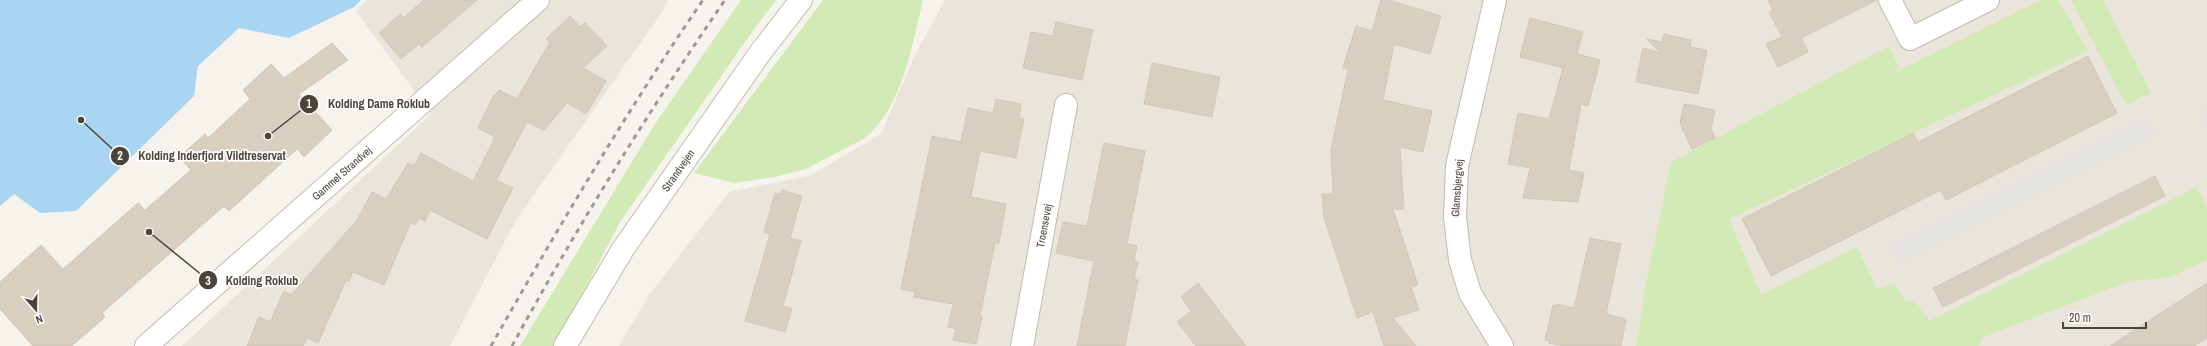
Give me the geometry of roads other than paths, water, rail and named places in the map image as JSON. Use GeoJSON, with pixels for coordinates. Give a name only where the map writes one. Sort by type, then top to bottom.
{"type":"FeatureCollection","features":[{"type":"Feature","properties":{"kind":"street","name":"Gammel Strandvej"},"geometry":{"type":"LineString","coordinates":[[146,346],[538,0]]}},
{"type":"Feature","properties":{"kind":"street","name":"Strandvejen"},"geometry":{"type":"LineString","coordinates":[[565,346],[623,249],[760,53],[801,0]]}},
{"type":"Feature","properties":{"kind":"street","name":"Glamsbjergvej"},"geometry":{"type":"LineString","coordinates":[[1495,0],[1457,166],[1455,217],[1460,260],[1470,293],[1502,346]]}},
{"type":"Feature","properties":{"kind":"street"},"geometry":{"type":"LineString","coordinates":[[1890,0],[1910,39],[1988,0]]}},
{"type":"Feature","properties":{"kind":"street","name":"Troensevej"},"geometry":{"type":"LineString","coordinates":[[1022,346],[1066,105]]}},
{"type":"Feature","properties":{"kind":"water"},"geometry":{"type":"Polygon","coordinates":[[[0,0],[361,0],[354,7],[289,38],[239,28],[198,66],[194,96],[76,211],[40,213],[14,194],[0,206],[0,0]]]}},
{"type":"Feature","properties":{"kind":"railway"},"geometry":{"type":"LineString","coordinates":[[491,346],[593,171],[703,0]]}},
{"type":"Feature","properties":{"kind":"railway"},"geometry":{"type":"LineString","coordinates":[[512,346],[562,257],[614,170],[696,42],[725,0]]}},
{"type":"Feature","properties":{"kind":"place","name":"Kolding Inderfjord Vildtreservat"},"geometry":{"type":"Point","coordinates":[81,120]}},
{"type":"Feature","properties":{"kind":"place","name":"Kolding Dame Roklub"},"geometry":{"type":"Point","coordinates":[268,136]}},
{"type":"Feature","properties":{"kind":"place","name":"Kolding Roklub"},"geometry":{"type":"Point","coordinates":[149,232]}}]}
